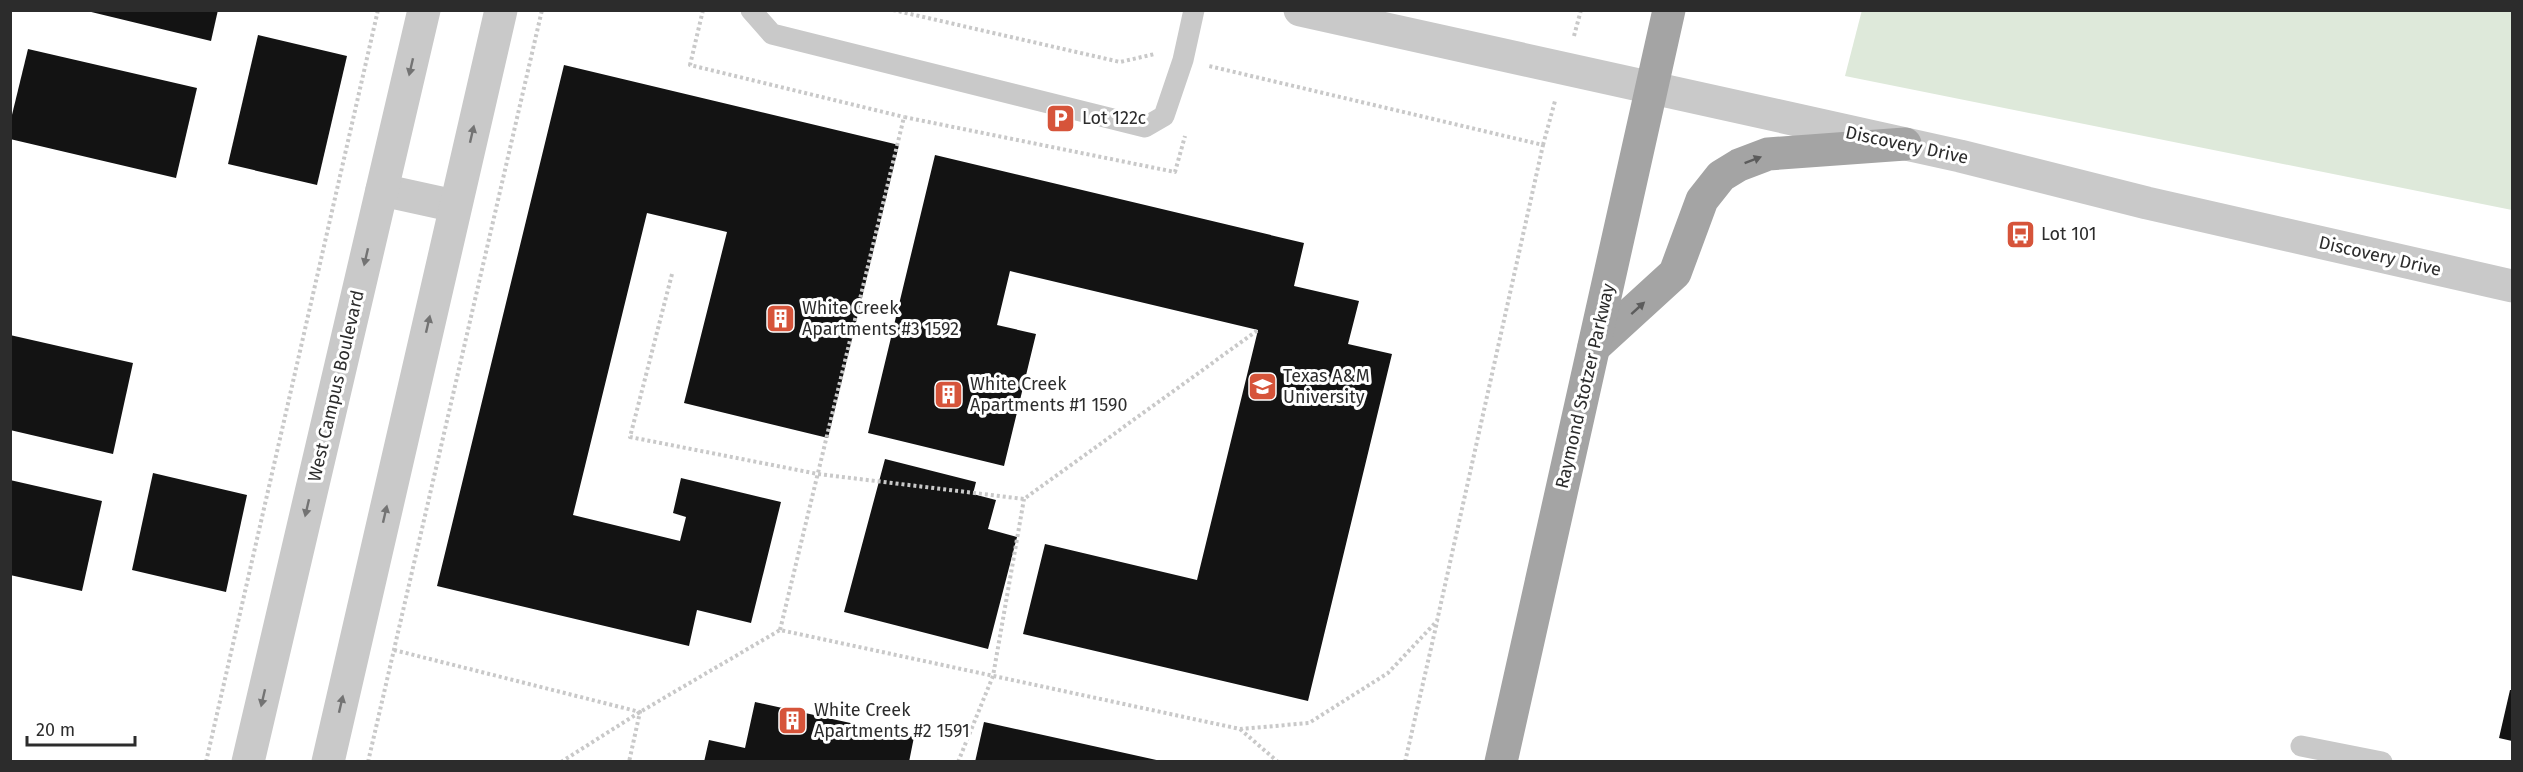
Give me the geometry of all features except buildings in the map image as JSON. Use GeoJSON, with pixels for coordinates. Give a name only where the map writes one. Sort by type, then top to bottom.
{"type":"FeatureCollection","features":[{"type":"Feature","properties":{"kind":"main road","name":"Raymond Stotzer Parkway"},"geometry":{"type":"LineString","coordinates":[[1501,762],[1669,10]]}},
{"type":"Feature","properties":{"kind":"main road"},"geometry":{"type":"LineString","coordinates":[[1594,347],[1676,273],[1702,200],[1721,176],[1739,165],[1768,154],[1905,144]]}},
{"type":"Feature","properties":{"kind":"street","name":"West Campus Boulevard"},"geometry":{"type":"LineString","coordinates":[[248,762],[424,10]]}},
{"type":"Feature","properties":{"kind":"street"},"geometry":{"type":"LineString","coordinates":[[328,762],[501,10]]}},
{"type":"Feature","properties":{"kind":"street","name":"Discovery Drive"},"geometry":{"type":"LineString","coordinates":[[1300,10],[1651,90],[1905,144],[2512,286]]}},
{"type":"Feature","properties":{"kind":"street"},"geometry":{"type":"LineString","coordinates":[[382,190],[455,206]]}},
{"type":"Feature","properties":{"kind":"lane"},"geometry":{"type":"LineString","coordinates":[[751,10],[772,34],[1145,127],[1164,116],[1183,60],[1194,10]]}},
{"type":"Feature","properties":{"kind":"lane"},"geometry":{"type":"LineString","coordinates":[[2301,746],[2382,762]]}},
{"type":"Feature","properties":{"kind":"path"},"geometry":{"type":"LineString","coordinates":[[206,762],[378,10]]}},
{"type":"Feature","properties":{"kind":"path"},"geometry":{"type":"LineString","coordinates":[[368,762],[542,10]]}},
{"type":"Feature","properties":{"kind":"path"},"geometry":{"type":"LineString","coordinates":[[703,10],[690,65],[904,117],[1175,172],[1186,129]]}},
{"type":"Feature","properties":{"kind":"path"},"geometry":{"type":"LineString","coordinates":[[893,10],[1120,62],[1154,54],[1183,60],[1543,145],[1405,762]]}},
{"type":"Feature","properties":{"kind":"path"},"geometry":{"type":"LineString","coordinates":[[780,630],[904,117]]}},
{"type":"Feature","properties":{"kind":"path"},"geometry":{"type":"LineString","coordinates":[[672,273],[630,437],[818,474],[1024,499],[1258,330]]}},
{"type":"Feature","properties":{"kind":"path"},"geometry":{"type":"LineString","coordinates":[[958,762],[993,676],[1024,499]]}},
{"type":"Feature","properties":{"kind":"path"},"geometry":{"type":"LineString","coordinates":[[561,762],[640,712],[780,630],[1240,729],[1309,723],[1388,674],[1437,621]]}},
{"type":"Feature","properties":{"kind":"path"},"geometry":{"type":"LineString","coordinates":[[394,650],[640,712]]}},
{"type":"Feature","properties":{"kind":"path"},"geometry":{"type":"LineString","coordinates":[[629,762],[640,712]]}},
{"type":"Feature","properties":{"kind":"path"},"geometry":{"type":"LineString","coordinates":[[1240,729],[1278,762]]}},
{"type":"Feature","properties":{"kind":"green space"},"geometry":{"type":"Polygon","coordinates":[[[1862,10],[2512,11],[2512,210],[1845,76],[1862,10]]]}},
{"type":"Feature","properties":{"kind":"place","name":"Lot 122c"},"geometry":{"type":"Point","coordinates":[1061,118]}},
{"type":"Feature","properties":{"kind":"place","name":"Lot 101"},"geometry":{"type":"Point","coordinates":[2020,234]}},
{"type":"Feature","properties":{"kind":"place","name":"White Creek Apartments #3 1592"},"geometry":{"type":"Point","coordinates":[781,318]}},
{"type":"Feature","properties":{"kind":"place","name":"Texas A&M University"},"geometry":{"type":"Point","coordinates":[1262,386]}},
{"type":"Feature","properties":{"kind":"place","name":"White Creek Apartments #1 1590"},"geometry":{"type":"Point","coordinates":[949,394]}},
{"type":"Feature","properties":{"kind":"place","name":"White Creek Apartments #2 1591"},"geometry":{"type":"Point","coordinates":[793,720]}}]}
